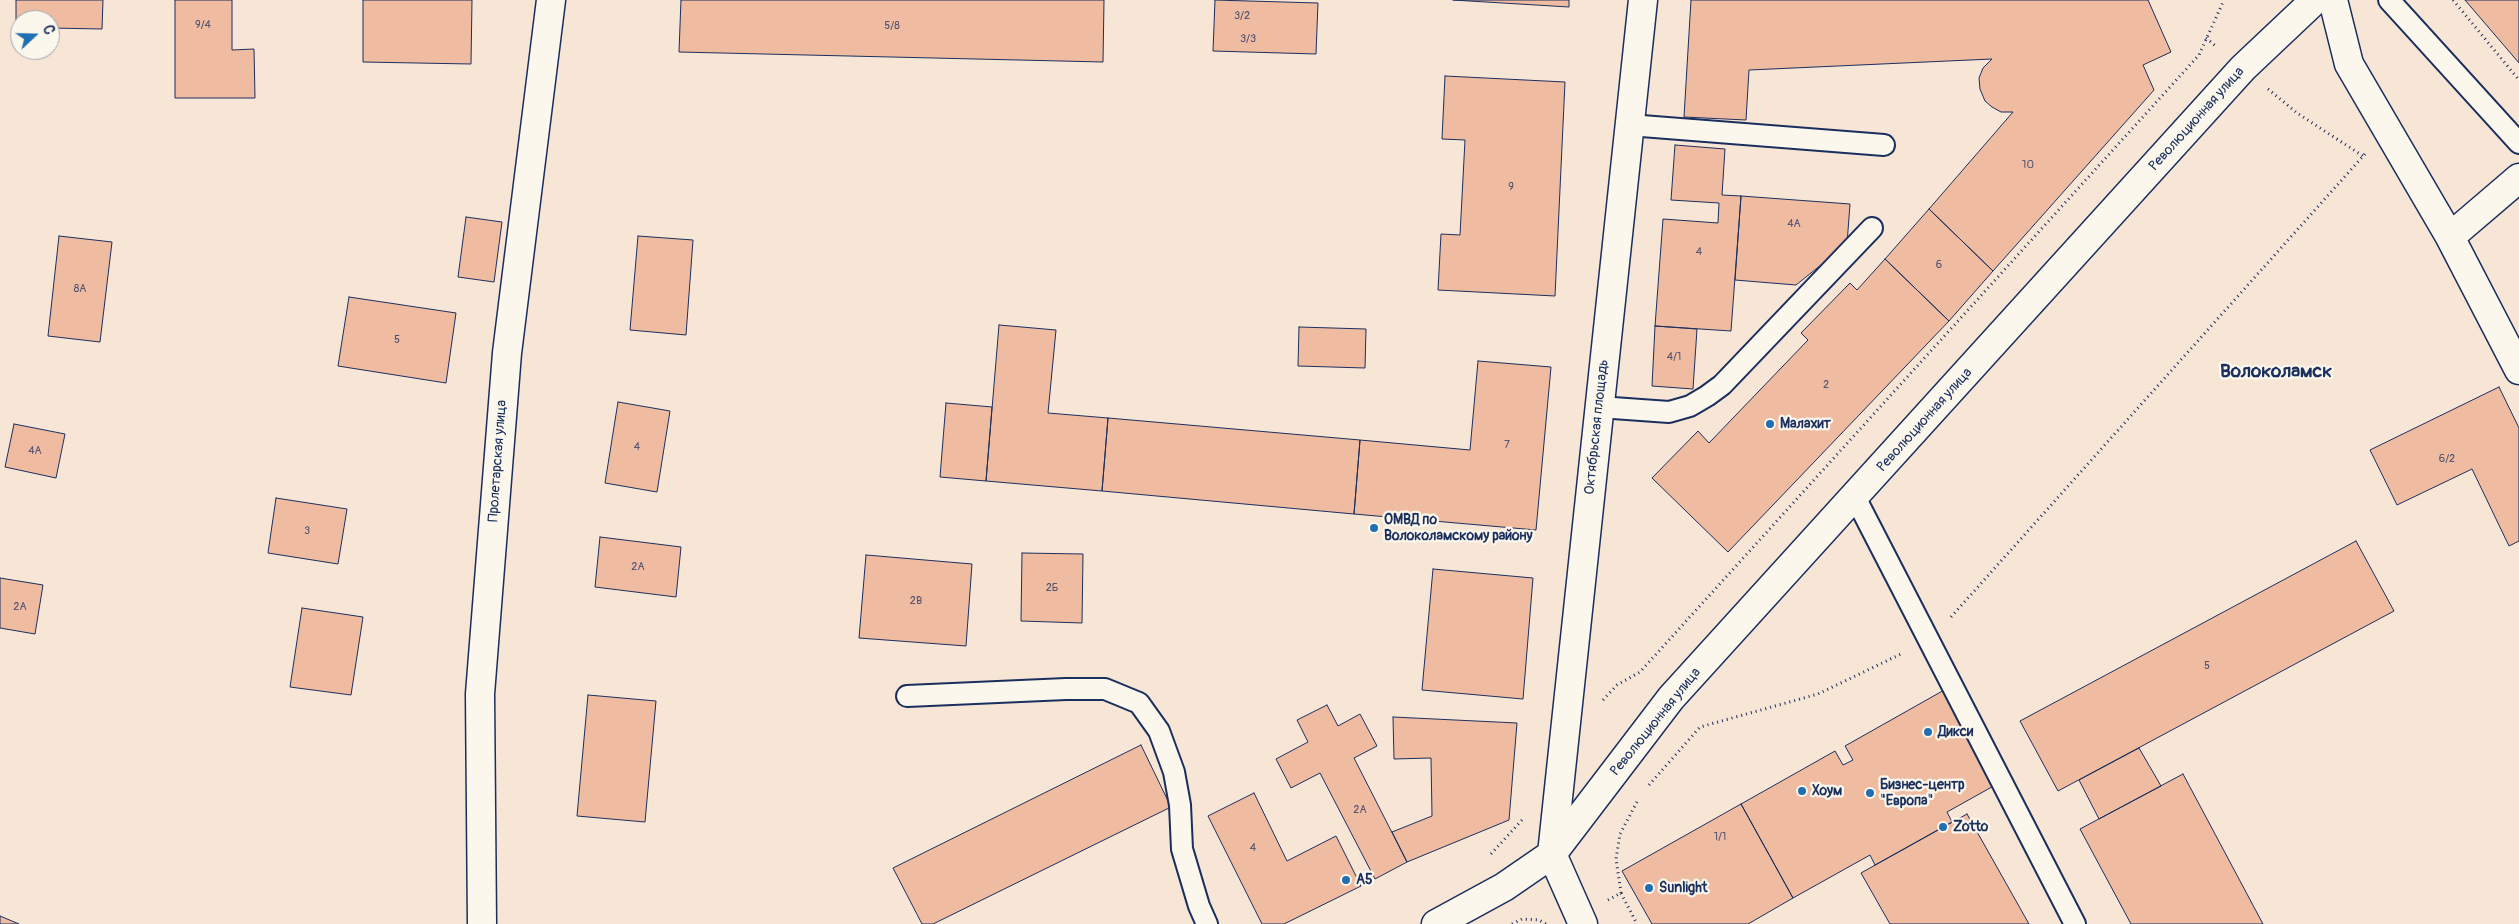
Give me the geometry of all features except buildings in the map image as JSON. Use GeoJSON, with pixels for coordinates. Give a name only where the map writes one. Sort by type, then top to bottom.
{"type":"FeatureCollection","features":[{"type":"Feature","properties":{"kind":"street","name":"Пролетарская улица"},"geometry":{"type":"LineString","coordinates":[[482,924],[480,694],[507,353],[551,0]]}},
{"type":"Feature","properties":{"kind":"street","name":"Октябрьская площадь"},"geometry":{"type":"LineString","coordinates":[[1552,854],[1643,0]]}},
{"type":"Feature","properties":{"kind":"street","name":"Революционная улица"},"geometry":{"type":"LineString","coordinates":[[1436,924],[1504,887],[1552,854],[1671,698],[2243,68],[2315,0]]}},
{"type":"Feature","properties":{"kind":"street"},"geometry":{"type":"LineString","coordinates":[[2333,0],[2349,64],[2450,237],[2519,370]]}},
{"type":"Feature","properties":{"kind":"street"},"geometry":{"type":"LineString","coordinates":[[2450,237],[2519,178]]}},
{"type":"Feature","properties":{"kind":"street"},"geometry":{"type":"LineString","coordinates":[[1552,854],[1583,924]]}},
{"type":"Feature","properties":{"kind":"lane"},"geometry":{"type":"LineString","coordinates":[[2389,0],[2519,143]]}},
{"type":"Feature","properties":{"kind":"lane"},"geometry":{"type":"LineString","coordinates":[[1629,126],[1884,144]]}},
{"type":"Feature","properties":{"kind":"lane"},"geometry":{"type":"LineString","coordinates":[[1599,407],[1670,412],[1690,406],[1707,396],[1722,385],[1872,228]]}},
{"type":"Feature","properties":{"kind":"lane"},"geometry":{"type":"LineString","coordinates":[[1855,497],[2075,924]]}},
{"type":"Feature","properties":{"kind":"lane"},"geometry":{"type":"LineString","coordinates":[[907,696],[1105,689],[1139,703],[1159,731],[1174,772],[1180,805],[1182,849],[1199,906],[1207,924]]}},
{"type":"Feature","properties":{"kind":"path"},"geometry":{"type":"LineString","coordinates":[[1597,706],[1617,685],[1640,672],[2199,55],[2224,0]]}},
{"type":"Feature","properties":{"kind":"path"},"geometry":{"type":"LineString","coordinates":[[2453,0],[2519,80]]}},
{"type":"Feature","properties":{"kind":"path"},"geometry":{"type":"LineString","coordinates":[[2206,38],[2297,113],[2364,156]]}},
{"type":"Feature","properties":{"kind":"path"},"geometry":{"type":"LineString","coordinates":[[1646,789],[1700,727],[1818,694],[1929,641],[2387,130]]}},
{"type":"Feature","properties":{"kind":"path"},"geometry":{"type":"LineString","coordinates":[[1621,893],[1616,859],[1620,834],[1640,796]]}},
{"type":"Feature","properties":{"kind":"path"},"geometry":{"type":"LineString","coordinates":[[1522,919],[1504,887],[1490,854],[1526,815]]}},
{"type":"Feature","properties":{"kind":"path"},"geometry":{"type":"LineString","coordinates":[[1512,924],[1522,919],[1539,920],[1547,924]]}},
{"type":"Feature","properties":{"kind":"place","name":"Малахит"},"geometry":{"type":"Point","coordinates":[1770,424]}},
{"type":"Feature","properties":{"kind":"place","name":"ОМВД по Волоколамскому району"},"geometry":{"type":"Point","coordinates":[1374,528]}},
{"type":"Feature","properties":{"kind":"place","name":"Дикси"},"geometry":{"type":"Point","coordinates":[1928,732]}},
{"type":"Feature","properties":{"kind":"place","name":"Хоум"},"geometry":{"type":"Point","coordinates":[1802,791]}},
{"type":"Feature","properties":{"kind":"place","name":"Бизнес-центр \"Европа\""},"geometry":{"type":"Point","coordinates":[1870,793]}},
{"type":"Feature","properties":{"kind":"place","name":"Zotto"},"geometry":{"type":"Point","coordinates":[1943,827]}},
{"type":"Feature","properties":{"kind":"place","name":"А5"},"geometry":{"type":"Point","coordinates":[1346,880]}},
{"type":"Feature","properties":{"kind":"place","name":"Sunlight"},"geometry":{"type":"Point","coordinates":[1649,888]}},
{"type":"Feature","properties":{"kind":"district","name":"Волоколамск"},"geometry":{"type":"Point","coordinates":[2276,372]}}]}
